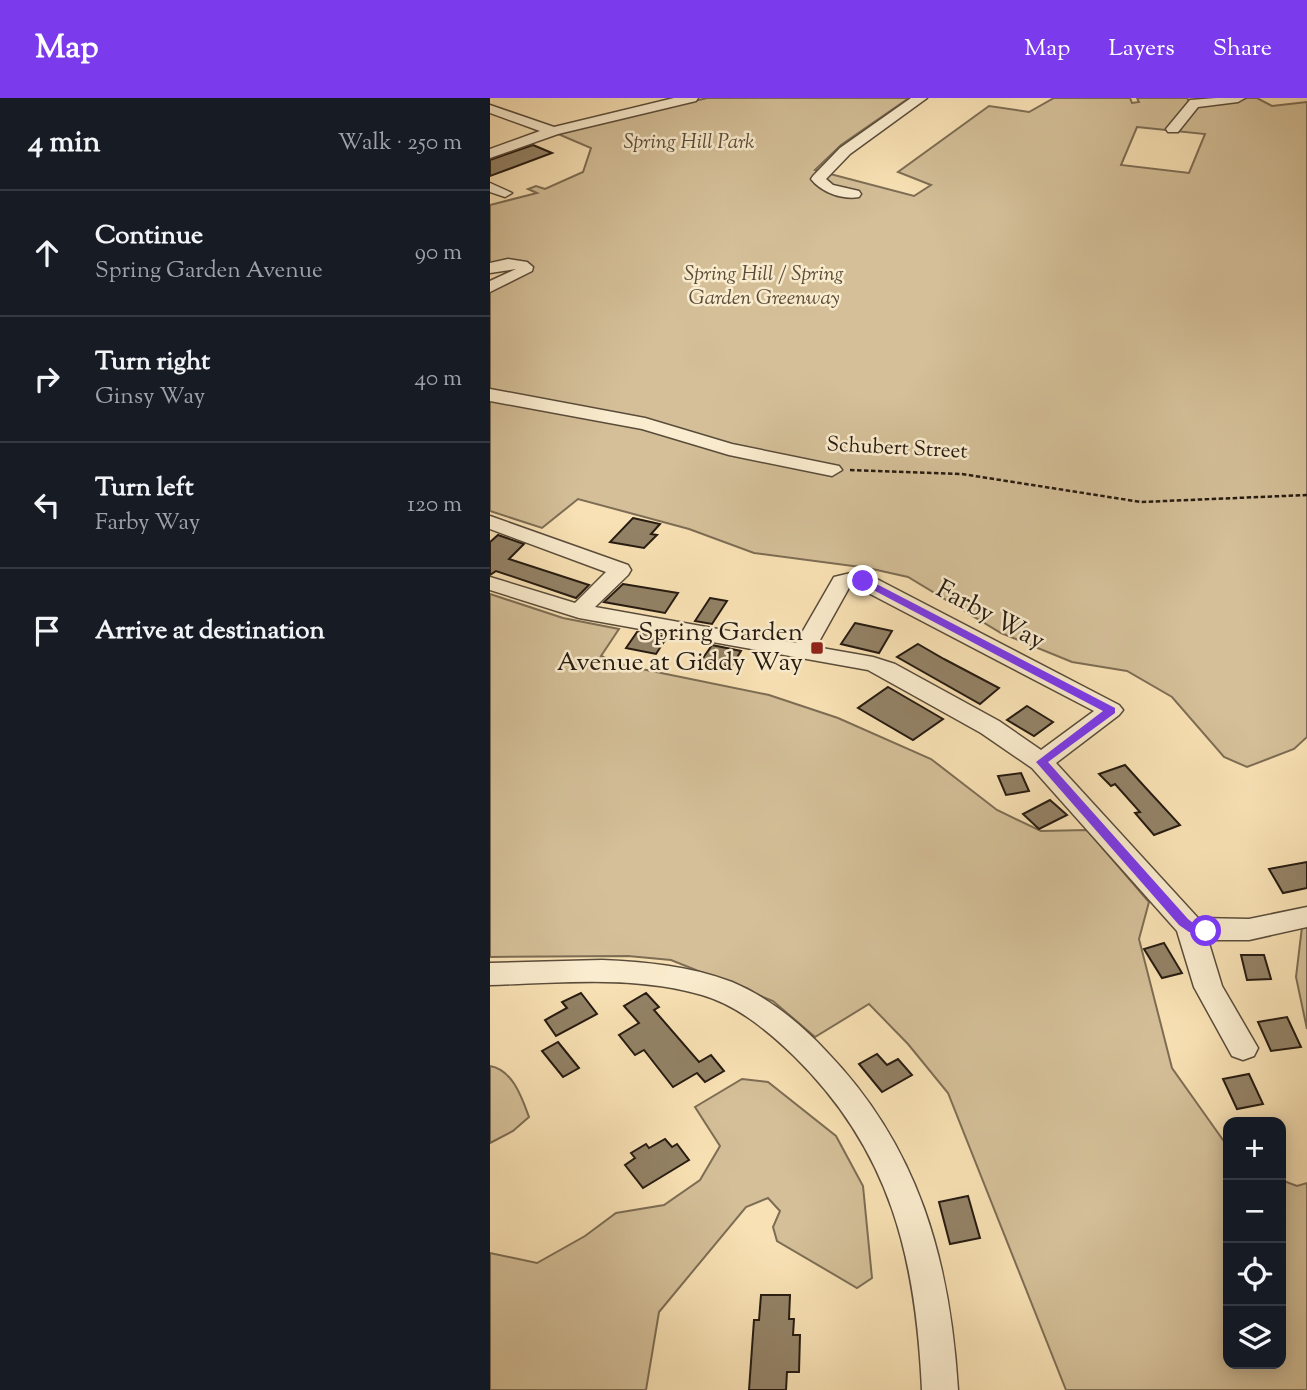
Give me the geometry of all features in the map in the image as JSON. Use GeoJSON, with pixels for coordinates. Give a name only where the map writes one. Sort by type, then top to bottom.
{"type":"FeatureCollection","features":[{"type":"Feature","properties":{"kind":"street"},"geometry":{"type":"LineString","coordinates":[[490,154],[553,131],[691,98]]}},
{"type":"Feature","properties":{"kind":"street"},"geometry":{"type":"LineString","coordinates":[[854,194],[828,188],[818,179],[845,151],[920,98]]}},
{"type":"Feature","properties":{"kind":"street"},"geometry":{"type":"LineString","coordinates":[[1172,129],[1194,100],[1205,104],[1238,98]]}},
{"type":"Feature","properties":{"kind":"street"},"geometry":{"type":"LineString","coordinates":[[490,108],[553,131]]}},
{"type":"Feature","properties":{"kind":"street"},"geometry":{"type":"LineString","coordinates":[[490,187],[498,195]]}},
{"type":"Feature","properties":{"kind":"street"},"geometry":{"type":"LineString","coordinates":[[490,268],[510,264],[525,267],[524,271],[490,287]]}},
{"type":"Feature","properties":{"kind":"street","name":"Schubert Street"},"geometry":{"type":"LineString","coordinates":[[490,395],[645,425],[729,449],[832,470]]}},
{"type":"Feature","properties":{"kind":"street"},"geometry":{"type":"LineString","coordinates":[[490,522],[620,570],[579,611]]}},
{"type":"Feature","properties":{"kind":"street","name":"Farby Way"},"geometry":{"type":"LineString","coordinates":[[802,652],[842,582],[855,578],[863,581],[1111,710],[1041,762]]}},
{"type":"Feature","properties":{"kind":"street"},"geometry":{"type":"LineString","coordinates":[[490,583],[579,611],[873,664],[887,669],[990,727],[1041,762],[1189,927],[1208,987],[1243,1048]]}},
{"type":"Feature","properties":{"kind":"street"},"geometry":{"type":"LineString","coordinates":[[1189,927],[1206,931],[1269,926],[1303,920]]}},
{"type":"Feature","properties":{"kind":"street"},"geometry":{"type":"LineString","coordinates":[[490,974],[662,974],[712,986],[744,1002],[771,1017],[802,1045],[834,1077],[869,1123],[894,1171],[916,1232],[939,1346],[940,1390]]}},
{"type":"Feature","properties":{"kind":"path","name":"Schubert Street"},"geometry":{"type":"LineString","coordinates":[[832,470],[962,474],[1141,502],[1307,495]]}},
{"type":"Feature","properties":{"kind":"green space"},"geometry":{"type":"Polygon","coordinates":[[[707,98],[909,98],[841,145],[815,170],[914,196],[931,185],[898,172],[989,106],[1029,112],[1054,98],[1130,98],[1132,103],[1139,102],[1137,98],[1187,98],[1191,104],[1257,98],[1272,106],[1307,102],[1307,737],[1294,749],[1247,767],[1224,757],[1172,697],[1127,671],[1072,662],[1001,633],[908,577],[868,568],[754,553],[689,529],[578,499],[542,528],[490,511],[490,285],[521,268],[490,272],[490,205],[537,193],[528,189],[536,186],[545,189],[583,172],[591,148],[558,134],[707,98]],[[1137,127],[1121,165],[1189,173],[1205,134],[1137,127]]]}},
{"type":"Feature","properties":{"kind":"green space"},"geometry":{"type":"Polygon","coordinates":[[[490,594],[563,618],[619,629],[601,656],[627,666],[769,695],[838,718],[931,759],[997,810],[1041,831],[1087,830],[1149,902],[1139,939],[1172,1068],[1223,1140],[1223,1369],[1286,1369],[1286,1182],[1297,1186],[1307,1183],[1307,1390],[1066,1390],[948,1093],[908,1044],[869,1004],[815,1037],[773,1001],[671,960],[628,956],[490,957],[490,594]]]}},
{"type":"Feature","properties":{"kind":"green space"},"geometry":{"type":"Polygon","coordinates":[[[1302,927],[1307,928],[1307,1029],[1296,977],[1302,927]]]}},
{"type":"Feature","properties":{"kind":"green space"},"geometry":{"type":"Polygon","coordinates":[[[490,1066],[511,1079],[529,1117],[513,1131],[490,1143],[490,1066]]]}},
{"type":"Feature","properties":{"kind":"green space"},"geometry":{"type":"Polygon","coordinates":[[[742,1079],[768,1082],[836,1136],[863,1186],[872,1278],[857,1288],[777,1241],[773,1227],[780,1211],[768,1198],[746,1207],[659,1312],[646,1390],[490,1390],[490,1253],[537,1263],[585,1236],[616,1213],[664,1205],[700,1180],[720,1146],[695,1107],[742,1079]]]}},
{"type":"Feature","properties":{"kind":"building"},"geometry":{"type":"Polygon","coordinates":[[[533,145],[552,153],[490,176],[490,160],[533,145]]]}},
{"type":"Feature","properties":{"kind":"building"},"geometry":{"type":"Polygon","coordinates":[[[633,518],[660,524],[651,534],[657,535],[644,548],[610,542],[633,518]]]}},
{"type":"Feature","properties":{"kind":"building"},"geometry":{"type":"Polygon","coordinates":[[[498,535],[524,544],[509,559],[589,585],[576,598],[496,571],[490,575],[490,542],[498,535]]]}},
{"type":"Feature","properties":{"kind":"building"},"geometry":{"type":"Polygon","coordinates":[[[623,584],[678,593],[665,613],[604,602],[623,584]]]}},
{"type":"Feature","properties":{"kind":"building"},"geometry":{"type":"Polygon","coordinates":[[[710,598],[727,601],[712,624],[695,621],[710,598]]]}},
{"type":"Feature","properties":{"kind":"building"},"geometry":{"type":"Polygon","coordinates":[[[855,623],[892,631],[879,653],[841,644],[855,623]]]}},
{"type":"Feature","properties":{"kind":"building"},"geometry":{"type":"Polygon","coordinates":[[[637,632],[667,637],[656,654],[626,648],[637,632]]]}},
{"type":"Feature","properties":{"kind":"building"},"geometry":{"type":"Polygon","coordinates":[[[918,644],[999,688],[980,704],[897,657],[918,644]]]}},
{"type":"Feature","properties":{"kind":"building"},"geometry":{"type":"Polygon","coordinates":[[[712,645],[741,651],[731,667],[701,661],[712,645]]]}},
{"type":"Feature","properties":{"kind":"building"},"geometry":{"type":"Polygon","coordinates":[[[888,687],[943,719],[913,740],[858,708],[888,687]]]}},
{"type":"Feature","properties":{"kind":"building"},"geometry":{"type":"Polygon","coordinates":[[[1027,706],[1053,722],[1034,736],[1007,720],[1027,706]]]}},
{"type":"Feature","properties":{"kind":"building"},"geometry":{"type":"Polygon","coordinates":[[[1125,765],[1180,825],[1154,835],[1135,813],[1140,812],[1115,784],[1111,786],[1099,774],[1125,765]]]}},
{"type":"Feature","properties":{"kind":"building"},"geometry":{"type":"Polygon","coordinates":[[[1021,773],[1029,791],[1006,795],[998,776],[1021,773]]]}},
{"type":"Feature","properties":{"kind":"building"},"geometry":{"type":"Polygon","coordinates":[[[1050,800],[1067,815],[1039,829],[1023,814],[1050,800]]]}},
{"type":"Feature","properties":{"kind":"building"},"geometry":{"type":"Polygon","coordinates":[[[1307,862],[1307,888],[1283,893],[1269,869],[1307,862]]]}},
{"type":"Feature","properties":{"kind":"building"},"geometry":{"type":"Polygon","coordinates":[[[1164,943],[1182,973],[1162,978],[1144,949],[1164,943]]]}},
{"type":"Feature","properties":{"kind":"building"},"geometry":{"type":"Polygon","coordinates":[[[1241,955],[1264,955],[1271,979],[1247,980],[1241,955]]]}},
{"type":"Feature","properties":{"kind":"building"},"geometry":{"type":"Polygon","coordinates":[[[581,993],[597,1014],[556,1036],[545,1020],[567,1008],[562,1002],[581,993]]]}},
{"type":"Feature","properties":{"kind":"building"},"geometry":{"type":"Polygon","coordinates":[[[646,993],[659,1007],[654,1010],[699,1062],[711,1055],[724,1071],[705,1082],[697,1073],[673,1087],[644,1050],[635,1055],[619,1035],[639,1023],[624,1006],[646,993]]]}},
{"type":"Feature","properties":{"kind":"building"},"geometry":{"type":"Polygon","coordinates":[[[1287,1017],[1301,1047],[1271,1051],[1258,1022],[1287,1017]]]}},
{"type":"Feature","properties":{"kind":"building"},"geometry":{"type":"Polygon","coordinates":[[[558,1042],[579,1068],[563,1077],[542,1051],[558,1042]]]}},
{"type":"Feature","properties":{"kind":"building"},"geometry":{"type":"Polygon","coordinates":[[[877,1054],[887,1065],[898,1059],[912,1075],[882,1092],[859,1064],[877,1054]]]}},
{"type":"Feature","properties":{"kind":"building"},"geometry":{"type":"Polygon","coordinates":[[[1249,1074],[1263,1104],[1237,1109],[1223,1079],[1249,1074]]]}},
{"type":"Feature","properties":{"kind":"building"},"geometry":{"type":"Polygon","coordinates":[[[665,1139],[672,1147],[677,1144],[689,1160],[643,1188],[625,1165],[635,1158],[631,1153],[646,1144],[649,1148],[665,1139]]]}},
{"type":"Feature","properties":{"kind":"building"},"geometry":{"type":"Polygon","coordinates":[[[968,1196],[980,1238],[950,1244],[939,1202],[968,1196]]]}},
{"type":"Feature","properties":{"kind":"building"},"geometry":{"type":"Polygon","coordinates":[[[761,1295],[790,1295],[789,1319],[794,1319],[793,1335],[800,1335],[799,1372],[787,1372],[786,1390],[749,1390],[754,1320],[759,1320],[761,1295]]]}},
{"type":"Feature","properties":{"kind":"place","name":"Spring Garden Avenue at Giddy Way"},"geometry":{"type":"Point","coordinates":[817,648]}},
{"type":"Feature","properties":{"kind":"route"},"geometry":{"type":"LineString","coordinates":[[863,581],[1111,710],[1041,762],[1183,922],[1189,927],[1206,931]]}},
{"type":"Feature","properties":{"kind":"park label","name":"Spring Hill Park"},"geometry":{"type":"Point","coordinates":[689,143]}},
{"type":"Feature","properties":{"kind":"park label","name":"Spring Hill / Spring Garden Greenway"},"geometry":{"type":"Point","coordinates":[764,287]}}]}
